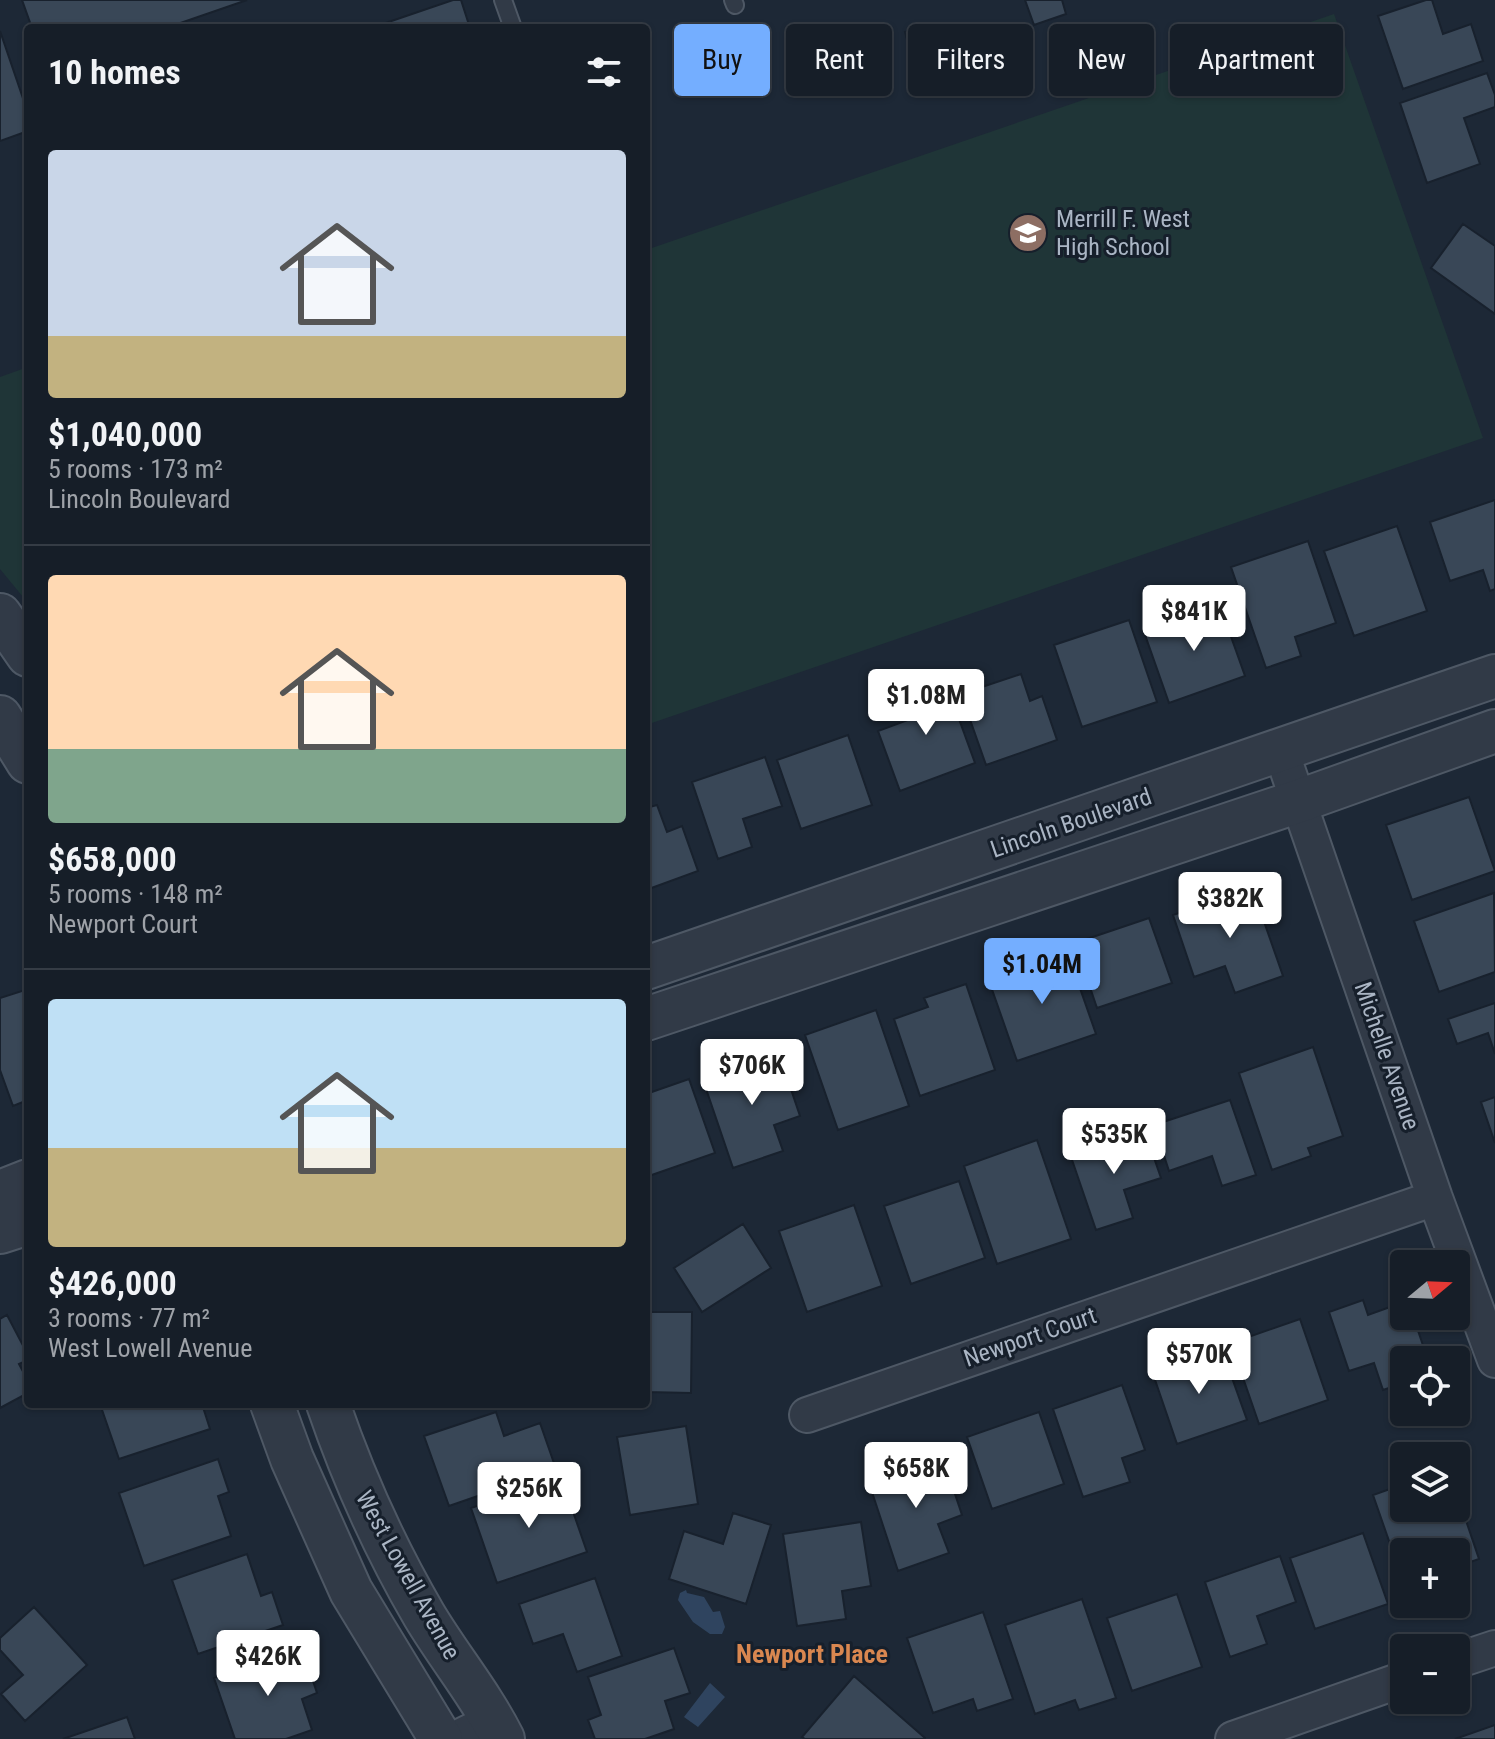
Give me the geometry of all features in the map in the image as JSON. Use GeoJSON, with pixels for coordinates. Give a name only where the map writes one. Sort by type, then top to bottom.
{"type":"FeatureCollection","features":[{"type":"Feature","properties":{"kind":"street"},"geometry":{"type":"LineString","coordinates":[[0,615],[24,649]]}},
{"type":"Feature","properties":{"kind":"street","name":"Lincoln Boulevard"},"geometry":{"type":"LineString","coordinates":[[650,967],[1495,676]]}},
{"type":"Feature","properties":{"kind":"street"},"geometry":{"type":"LineString","coordinates":[[0,717],[24,756]]}},
{"type":"Feature","properties":{"kind":"street","name":"Lincoln Boulevard"},"geometry":{"type":"LineString","coordinates":[[650,1018],[1299,801],[1495,731]]}},
{"type":"Feature","properties":{"kind":"street","name":"Michelle Avenue"},"geometry":{"type":"LineString","coordinates":[[1281,751],[1435,1198],[1495,1360]]}},
{"type":"Feature","properties":{"kind":"street"},"geometry":{"type":"LineString","coordinates":[[0,1192],[24,1183]]}},
{"type":"Feature","properties":{"kind":"street","name":"Newport Court"},"geometry":{"type":"LineString","coordinates":[[807,1415],[1435,1198]]}},
{"type":"Feature","properties":{"kind":"street"},"geometry":{"type":"LineString","coordinates":[[0,1232],[24,1224]]}},
{"type":"Feature","properties":{"kind":"street"},"geometry":{"type":"LineString","coordinates":[[273,1408],[292,1459],[351,1591],[441,1739]]}},
{"type":"Feature","properties":{"kind":"street","name":"West Lowell Avenue"},"geometry":{"type":"LineString","coordinates":[[329,1408],[346,1458],[381,1533],[425,1616],[498,1730]]}},
{"type":"Feature","properties":{"kind":"street"},"geometry":{"type":"LineString","coordinates":[[1470,1656],[1495,1648]]}},
{"type":"Feature","properties":{"kind":"street"},"geometry":{"type":"LineString","coordinates":[[1233,1739],[1390,1684]]}},
{"type":"Feature","properties":{"kind":"street"},"geometry":{"type":"LineString","coordinates":[[455,1739],[498,1730]]}},
{"type":"Feature","properties":{"kind":"lane"},"geometry":{"type":"LineString","coordinates":[[503,0],[512,24]]}},
{"type":"Feature","properties":{"kind":"green space","name":"Merrill F. West High School"},"geometry":{"type":"Polygon","coordinates":[[[1334,14],[1338,24],[1305,24],[1334,14]]]}},
{"type":"Feature","properties":{"kind":"green space","name":"Merrill F. West High School"},"geometry":{"type":"Polygon","coordinates":[[[1343,40],[1483,438],[650,724],[650,249],[1095,96],[1154,96],[1154,76],[1170,70],[1170,96],[1343,96],[1343,40]]]}},
{"type":"Feature","properties":{"kind":"green space"},"geometry":{"type":"Polygon","coordinates":[[[24,368],[24,598],[0,569],[0,377],[24,368]]]}},
{"type":"Feature","properties":{"kind":"water"},"geometry":{"type":"Polygon","coordinates":[[[686,1590],[687,1593],[704,1597],[713,1612],[720,1611],[725,1627],[722,1634],[710,1634],[693,1622],[678,1600],[680,1593],[686,1590]]]}},
{"type":"Feature","properties":{"kind":"water"},"geometry":{"type":"Polygon","coordinates":[[[710,1683],[725,1697],[698,1727],[684,1717],[710,1683]]]}},
{"type":"Feature","properties":{"kind":"building"},"geometry":{"type":"Polygon","coordinates":[[[22,0],[247,0],[178,24],[31,24],[22,0]]]}},
{"type":"Feature","properties":{"kind":"building"},"geometry":{"type":"Polygon","coordinates":[[[461,0],[469,24],[383,24],[461,0]]]}},
{"type":"Feature","properties":{"kind":"building"},"geometry":{"type":"Polygon","coordinates":[[[1025,0],[1062,0],[1066,14],[1034,25],[1025,0]]]}},
{"type":"Feature","properties":{"kind":"building"},"geometry":{"type":"Polygon","coordinates":[[[1432,0],[1443,34],[1471,24],[1483,61],[1403,89],[1378,16],[1432,0]]]}},
{"type":"Feature","properties":{"kind":"building"},"geometry":{"type":"Polygon","coordinates":[[[0,31],[24,101],[24,132],[0,141],[0,31]]]}},
{"type":"Feature","properties":{"kind":"building"},"geometry":{"type":"Polygon","coordinates":[[[1487,73],[1495,95],[1495,107],[1464,118],[1480,164],[1427,183],[1400,103],[1487,73]]]}},
{"type":"Feature","properties":{"kind":"building"},"geometry":{"type":"Polygon","coordinates":[[[1463,224],[1495,246],[1495,314],[1431,268],[1463,224]]]}},
{"type":"Feature","properties":{"kind":"building"},"geometry":{"type":"Polygon","coordinates":[[[1495,500],[1495,589],[1490,591],[1483,570],[1450,581],[1430,522],[1495,500]]]}},
{"type":"Feature","properties":{"kind":"building"},"geometry":{"type":"Polygon","coordinates":[[[1397,526],[1427,611],[1354,636],[1324,551],[1397,526]]]}},
{"type":"Feature","properties":{"kind":"building"},"geometry":{"type":"Polygon","coordinates":[[[1308,541],[1336,623],[1295,637],[1301,656],[1266,668],[1231,567],[1308,541]]]}},
{"type":"Feature","properties":{"kind":"building"},"geometry":{"type":"Polygon","coordinates":[[[1219,603],[1245,676],[1169,703],[1143,629],[1219,603]]]}},
{"type":"Feature","properties":{"kind":"building"},"geometry":{"type":"Polygon","coordinates":[[[1129,620],[1157,702],[1082,727],[1054,645],[1129,620]]]}},
{"type":"Feature","properties":{"kind":"building"},"geometry":{"type":"Polygon","coordinates":[[[1021,674],[1030,701],[1042,696],[1057,740],[986,765],[961,694],[1021,674]]]}},
{"type":"Feature","properties":{"kind":"building"},"geometry":{"type":"Polygon","coordinates":[[[944,678],[975,763],[900,791],[878,731],[908,720],[899,694],[944,678]]]}},
{"type":"Feature","properties":{"kind":"building"},"geometry":{"type":"Polygon","coordinates":[[[848,735],[872,805],[801,829],[777,760],[848,735]]]}},
{"type":"Feature","properties":{"kind":"building"},"geometry":{"type":"Polygon","coordinates":[[[765,757],[782,806],[743,819],[752,847],[718,859],[692,782],[765,757]]]}},
{"type":"Feature","properties":{"kind":"building"},"geometry":{"type":"Polygon","coordinates":[[[1469,797],[1495,871],[1412,900],[1386,825],[1469,797]]]}},
{"type":"Feature","properties":{"kind":"building"},"geometry":{"type":"Polygon","coordinates":[[[657,805],[667,832],[682,826],[698,871],[650,889],[650,807],[657,805]]]}},
{"type":"Feature","properties":{"kind":"building"},"geometry":{"type":"Polygon","coordinates":[[[1252,887],[1283,976],[1235,993],[1225,966],[1194,977],[1173,915],[1252,887]]]}},
{"type":"Feature","properties":{"kind":"building"},"geometry":{"type":"Polygon","coordinates":[[[1494,893],[1495,972],[1439,992],[1414,921],[1494,893]]]}},
{"type":"Feature","properties":{"kind":"building"},"geometry":{"type":"Polygon","coordinates":[[[1149,918],[1172,983],[1097,1008],[1075,943],[1149,918]]]}},
{"type":"Feature","properties":{"kind":"building"},"geometry":{"type":"Polygon","coordinates":[[[1067,951],[1096,1034],[1017,1061],[988,978],[1067,951]]]}},
{"type":"Feature","properties":{"kind":"building"},"geometry":{"type":"Polygon","coordinates":[[[966,984],[995,1070],[920,1096],[894,1019],[928,1007],[924,998],[966,984]]]}},
{"type":"Feature","properties":{"kind":"building"},"geometry":{"type":"Polygon","coordinates":[[[24,990],[24,1102],[13,1106],[0,1070],[0,998],[24,990]]]}},
{"type":"Feature","properties":{"kind":"building"},"geometry":{"type":"Polygon","coordinates":[[[1495,1003],[1495,1054],[1488,1033],[1457,1044],[1448,1019],[1495,1003]]]}},
{"type":"Feature","properties":{"kind":"building"},"geometry":{"type":"Polygon","coordinates":[[[876,1010],[909,1106],[838,1130],[805,1035],[876,1010]]]}},
{"type":"Feature","properties":{"kind":"building"},"geometry":{"type":"Polygon","coordinates":[[[1313,1047],[1343,1136],[1308,1148],[1311,1156],[1272,1170],[1239,1073],[1313,1047]]]}},
{"type":"Feature","properties":{"kind":"building"},"geometry":{"type":"Polygon","coordinates":[[[778,1051],[800,1116],[774,1125],[783,1151],[733,1168],[702,1077],[778,1051]]]}},
{"type":"Feature","properties":{"kind":"building"},"geometry":{"type":"Polygon","coordinates":[[[689,1079],[715,1153],[650,1176],[650,1093],[689,1079]]]}},
{"type":"Feature","properties":{"kind":"building"},"geometry":{"type":"Polygon","coordinates":[[[1495,1097],[1495,1143],[1481,1102],[1495,1097]]]}},
{"type":"Feature","properties":{"kind":"building"},"geometry":{"type":"Polygon","coordinates":[[[1230,1100],[1256,1175],[1222,1186],[1212,1156],[1169,1171],[1154,1125],[1230,1100]]]}},
{"type":"Feature","properties":{"kind":"building"},"geometry":{"type":"Polygon","coordinates":[[[1144,1129],[1161,1178],[1124,1190],[1133,1218],[1096,1230],[1070,1154],[1144,1129]]]}},
{"type":"Feature","properties":{"kind":"building"},"geometry":{"type":"Polygon","coordinates":[[[1037,1140],[1071,1239],[997,1264],[964,1166],[1037,1140]]]}},
{"type":"Feature","properties":{"kind":"building"},"geometry":{"type":"Polygon","coordinates":[[[959,1181],[985,1258],[911,1284],[884,1206],[959,1181]]]}},
{"type":"Feature","properties":{"kind":"building"},"geometry":{"type":"Polygon","coordinates":[[[854,1205],[882,1286],[807,1312],[779,1231],[854,1205]]]}},
{"type":"Feature","properties":{"kind":"building"},"geometry":{"type":"Polygon","coordinates":[[[743,1224],[771,1268],[702,1312],[674,1268],[743,1224]]]}},
{"type":"Feature","properties":{"kind":"building"},"geometry":{"type":"Polygon","coordinates":[[[1363,1300],[1368,1315],[1390,1307],[1390,1330],[1418,1330],[1423,1346],[1390,1346],[1390,1388],[1383,1390],[1374,1363],[1349,1371],[1329,1312],[1363,1300]]]}},
{"type":"Feature","properties":{"kind":"building"},"geometry":{"type":"Polygon","coordinates":[[[650,1312],[692,1312],[691,1393],[650,1392],[650,1312]]]}},
{"type":"Feature","properties":{"kind":"building"},"geometry":{"type":"Polygon","coordinates":[[[7,1315],[24,1347],[24,1362],[19,1364],[24,1373],[24,1395],[0,1408],[0,1319],[7,1315]]]}},
{"type":"Feature","properties":{"kind":"building"},"geometry":{"type":"Polygon","coordinates":[[[1300,1319],[1328,1400],[1259,1424],[1231,1343],[1300,1319]]]}},
{"type":"Feature","properties":{"kind":"building"},"geometry":{"type":"Polygon","coordinates":[[[1221,1347],[1247,1420],[1177,1444],[1152,1371],[1221,1347]]]}},
{"type":"Feature","properties":{"kind":"building"},"geometry":{"type":"Polygon","coordinates":[[[1122,1385],[1145,1450],[1122,1458],[1130,1482],[1083,1497],[1053,1409],[1122,1385]]]}},
{"type":"Feature","properties":{"kind":"building"},"geometry":{"type":"Polygon","coordinates":[[[101,1408],[203,1408],[210,1429],[119,1459],[101,1408]]]}},
{"type":"Feature","properties":{"kind":"building"},"geometry":{"type":"Polygon","coordinates":[[[496,1412],[504,1436],[540,1423],[556,1469],[449,1506],[424,1436],[496,1412]]]}},
{"type":"Feature","properties":{"kind":"building"},"geometry":{"type":"Polygon","coordinates":[[[1039,1412],[1064,1484],[992,1509],[967,1437],[1039,1412]]]}},
{"type":"Feature","properties":{"kind":"building"},"geometry":{"type":"Polygon","coordinates":[[[686,1426],[698,1504],[630,1515],[617,1437],[686,1426]]]}},
{"type":"Feature","properties":{"kind":"building"},"geometry":{"type":"Polygon","coordinates":[[[942,1455],[962,1515],[938,1524],[949,1553],[898,1571],[868,1480],[942,1455]]]}},
{"type":"Feature","properties":{"kind":"building"},"geometry":{"type":"Polygon","coordinates":[[[218,1459],[229,1492],[218,1496],[231,1536],[144,1566],[119,1493],[218,1459]]]}},
{"type":"Feature","properties":{"kind":"building"},"geometry":{"type":"Polygon","coordinates":[[[561,1477],[587,1552],[497,1583],[471,1508],[561,1477]]]}},
{"type":"Feature","properties":{"kind":"building"},"geometry":{"type":"Polygon","coordinates":[[[1390,1489],[1390,1522],[1466,1522],[1479,1559],[1470,1562],[1470,1538],[1390,1538],[1390,1544],[1373,1495],[1390,1489]]]}},
{"type":"Feature","properties":{"kind":"building"},"geometry":{"type":"Polygon","coordinates":[[[733,1513],[771,1525],[746,1604],[669,1579],[684,1531],[723,1544],[733,1513]]]}},
{"type":"Feature","properties":{"kind":"building"},"geometry":{"type":"Polygon","coordinates":[[[861,1522],[871,1586],[842,1591],[846,1619],[797,1626],[783,1534],[861,1522]]]}},
{"type":"Feature","properties":{"kind":"building"},"geometry":{"type":"Polygon","coordinates":[[[1363,1533],[1388,1604],[1315,1629],[1290,1558],[1363,1533]]]}},
{"type":"Feature","properties":{"kind":"building"},"geometry":{"type":"Polygon","coordinates":[[[247,1554],[261,1596],[272,1592],[283,1625],[198,1654],[172,1580],[247,1554]]]}},
{"type":"Feature","properties":{"kind":"building"},"geometry":{"type":"Polygon","coordinates":[[[1280,1556],[1296,1602],[1257,1616],[1267,1644],[1230,1657],[1205,1582],[1280,1556]]]}},
{"type":"Feature","properties":{"kind":"building"},"geometry":{"type":"Polygon","coordinates":[[[595,1578],[622,1656],[577,1672],[563,1634],[533,1644],[519,1604],[595,1578]]]}},
{"type":"Feature","properties":{"kind":"building"},"geometry":{"type":"Polygon","coordinates":[[[1177,1594],[1202,1667],[1132,1691],[1107,1618],[1177,1594]]]}},
{"type":"Feature","properties":{"kind":"building"},"geometry":{"type":"Polygon","coordinates":[[[1082,1599],[1116,1698],[1079,1710],[1075,1700],[1035,1714],[1005,1625],[1082,1599]]]}},
{"type":"Feature","properties":{"kind":"building"},"geometry":{"type":"Polygon","coordinates":[[[34,1607],[87,1665],[25,1721],[1,1694],[23,1675],[0,1650],[0,1638],[34,1607]]]}},
{"type":"Feature","properties":{"kind":"building"},"geometry":{"type":"Polygon","coordinates":[[[983,1612],[1013,1699],[977,1711],[973,1699],[933,1713],[907,1638],[983,1612]]]}},
{"type":"Feature","properties":{"kind":"building"},"geometry":{"type":"Polygon","coordinates":[[[302,1648],[317,1693],[302,1699],[312,1730],[286,1739],[235,1739],[214,1678],[302,1648]]]}},
{"type":"Feature","properties":{"kind":"building"},"geometry":{"type":"Polygon","coordinates":[[[674,1648],[690,1693],[665,1701],[674,1729],[645,1739],[595,1739],[588,1720],[601,1715],[588,1677],[674,1648]]]}},
{"type":"Feature","properties":{"kind":"building"},"geometry":{"type":"Polygon","coordinates":[[[854,1676],[925,1738],[925,1739],[802,1737],[854,1676]]]}},
{"type":"Feature","properties":{"kind":"building"},"geometry":{"type":"Polygon","coordinates":[[[127,1717],[135,1739],[63,1739],[127,1717]]]}},
{"type":"Feature","properties":{"kind":"building"},"geometry":{"type":"Polygon","coordinates":[[[1495,1725],[1495,1739],[1455,1739],[1495,1725]]]}},
{"type":"Feature","properties":{"kind":"place","name":"Merrill F. West High School"},"geometry":{"type":"Point","coordinates":[1028,233]}},
{"type":"Feature","properties":{"kind":"district","name":"Newport Place"},"geometry":{"type":"Point","coordinates":[812,1654]}}]}
